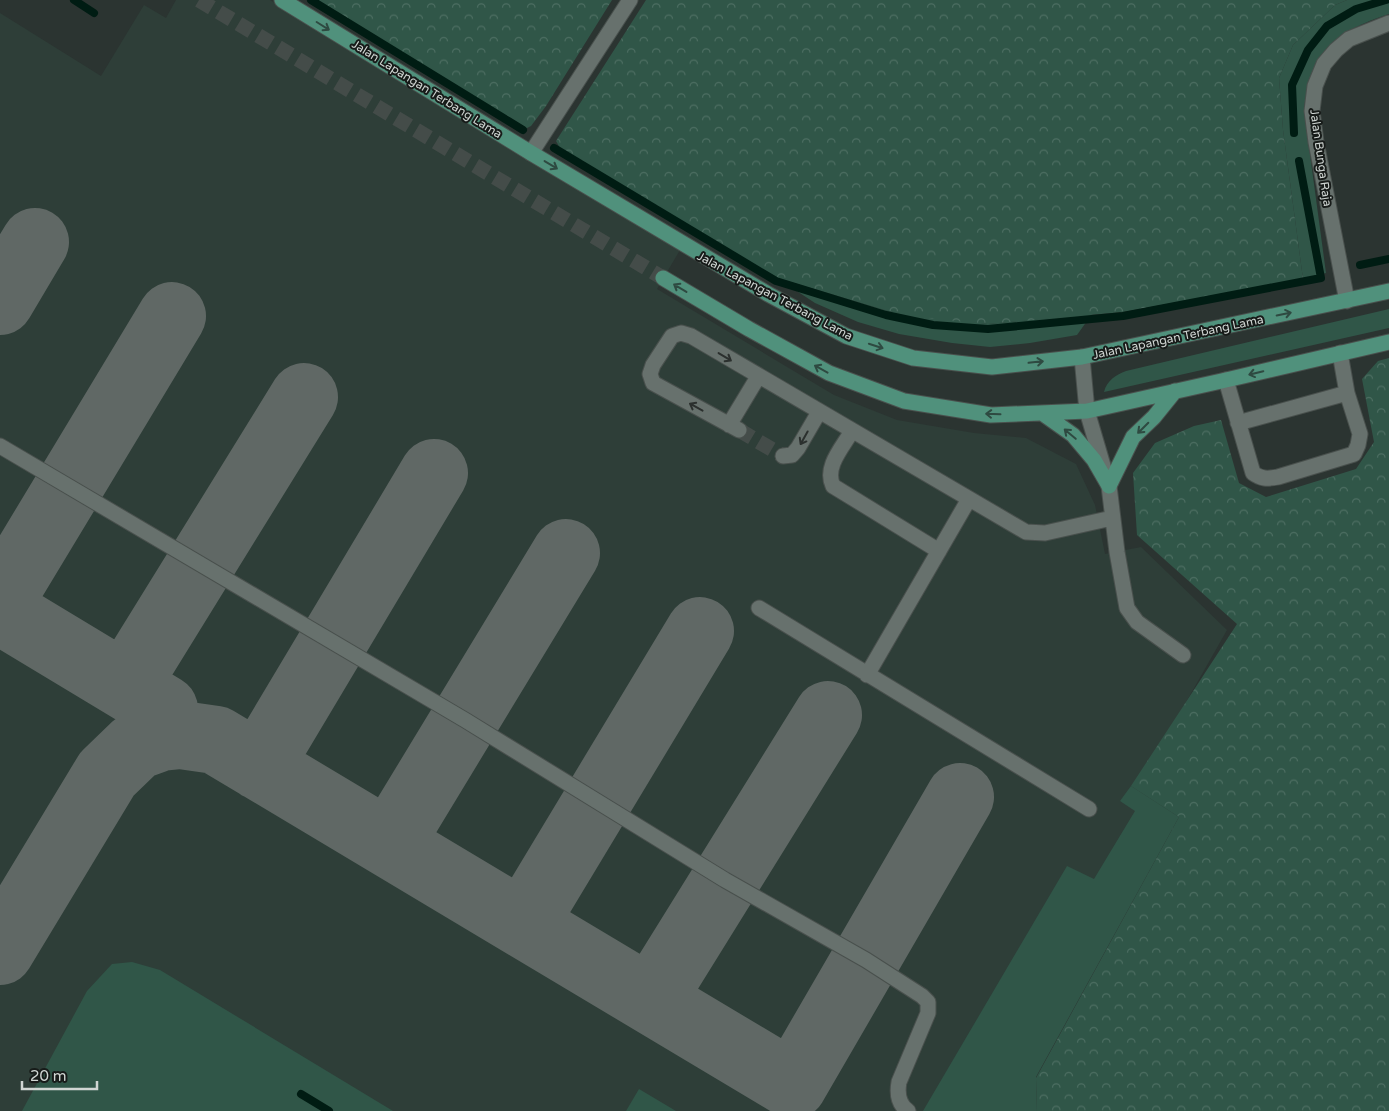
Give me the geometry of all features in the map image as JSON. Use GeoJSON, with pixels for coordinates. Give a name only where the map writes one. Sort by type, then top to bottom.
{"type":"FeatureCollection","features":[{"type":"Feature","properties":{"kind":"main road","name":"Jalan Lapangan Terbang Lama"},"geometry":{"type":"LineString","coordinates":[[282,0],[531,153],[742,279],[846,336],[913,358],[992,367],[1082,357],[1389,291]]}},
{"type":"Feature","properties":{"kind":"main road"},"geometry":{"type":"LineString","coordinates":[[663,278],[749,329],[829,373],[904,401],[991,415],[1087,411],[1389,342]]}},
{"type":"Feature","properties":{"kind":"main road"},"geometry":{"type":"LineString","coordinates":[[1109,486],[1133,437],[1154,417],[1175,391]]}},
{"type":"Feature","properties":{"kind":"main road"},"geometry":{"type":"LineString","coordinates":[[1042,413],[1073,435],[1094,460],[1109,486]]}},
{"type":"Feature","properties":{"kind":"street"},"geometry":{"type":"LineString","coordinates":[[531,153],[630,0]]}},
{"type":"Feature","properties":{"kind":"street","name":"Jalan Bunga Raja"},"geometry":{"type":"LineString","coordinates":[[1347,301],[1316,142],[1312,111],[1315,86],[1324,64],[1336,50],[1349,39],[1389,23]]}},
{"type":"Feature","properties":{"kind":"street"},"geometry":{"type":"LineString","coordinates":[[758,376],[734,427],[653,383],[650,374],[653,365],[672,336],[681,333],[691,336],[1026,532],[1045,533],[1112,518]]}},
{"type":"Feature","properties":{"kind":"street"},"geometry":{"type":"LineString","coordinates":[[1226,380],[1253,473],[1258,477],[1266,479],[1278,477],[1354,454],[1358,446],[1360,434],[1346,393],[1340,353]]}},
{"type":"Feature","properties":{"kind":"street"},"geometry":{"type":"LineString","coordinates":[[1082,357],[1087,411],[1109,486],[1112,518],[1128,608],[1137,622],[1183,655]]}},
{"type":"Feature","properties":{"kind":"street"},"geometry":{"type":"LineString","coordinates":[[1238,423],[1346,393]]}},
{"type":"Feature","properties":{"kind":"street"},"geometry":{"type":"LineString","coordinates":[[783,456],[792,455],[798,448],[819,412]]}},
{"type":"Feature","properties":{"kind":"street"},"geometry":{"type":"LineString","coordinates":[[852,431],[830,468],[829,478],[833,486],[939,551]]}},
{"type":"Feature","properties":{"kind":"street"},"geometry":{"type":"LineString","coordinates":[[0,446],[465,720],[725,880],[866,960],[922,996],[928,1002],[928,1013],[899,1082],[897,1094],[902,1107],[908,1111]]}},
{"type":"Feature","properties":{"kind":"street"},"geometry":{"type":"LineString","coordinates":[[867,675],[969,499]]}},
{"type":"Feature","properties":{"kind":"street"},"geometry":{"type":"LineString","coordinates":[[759,608],[1089,809]]}},
{"type":"Feature","properties":{"kind":"shaded area"},"geometry":{"type":"Polygon","coordinates":[[[176,0],[270,0],[680,250],[657,289],[834,395],[897,420],[974,433],[1026,438],[1076,464],[1095,505],[1105,554],[1141,547],[1227,630],[1139,785],[1179,812],[1004,1111],[0,1111],[0,13],[101,76],[144,5],[166,18],[176,0]]]}},
{"type":"Feature","properties":{"kind":"green space"},"geometry":{"type":"Polygon","coordinates":[[[311,0],[612,0],[546,106],[531,126],[523,130],[311,0]]]}},
{"type":"Feature","properties":{"kind":"green space"},"geometry":{"type":"Polygon","coordinates":[[[646,0],[1347,0],[1335,5],[1293,45],[1279,78],[1283,130],[1303,279],[1123,312],[988,324],[934,319],[888,311],[777,278],[560,148],[556,141],[646,0]]]}},
{"type":"Feature","properties":{"kind":"green space"},"geometry":{"type":"Polygon","coordinates":[[[1347,0],[1389,0],[1389,14],[1370,21],[1340,37],[1320,58],[1313,72],[1304,110],[1326,273],[1303,279],[1283,130],[1279,78],[1293,45],[1335,5],[1347,0]]]}},
{"type":"Feature","properties":{"kind":"green space"},"geometry":{"type":"Polygon","coordinates":[[[777,278],[888,311],[988,324],[1092,314],[1077,335],[1030,343],[990,347],[952,343],[899,334],[858,322],[815,303],[777,278]]]}},
{"type":"Feature","properties":{"kind":"green space"},"geometry":{"type":"Polygon","coordinates":[[[1389,309],[1389,328],[1104,392],[1112,378],[1126,371],[1389,309]]]}},
{"type":"Feature","properties":{"kind":"green space"},"geometry":{"type":"Polygon","coordinates":[[[1389,358],[1389,1111],[1037,1111],[1036,1078],[1179,817],[1131,786],[1237,624],[1137,535],[1133,473],[1155,443],[1194,426],[1221,420],[1239,483],[1266,497],[1356,469],[1374,442],[1362,379],[1378,361],[1389,358]]]}},
{"type":"Feature","properties":{"kind":"green space"},"geometry":{"type":"Polygon","coordinates":[[[1131,786],[1179,817],[1036,1077],[1037,1111],[923,1111],[1067,866],[1094,879],[1135,811],[1120,801],[1131,786]]]}},
{"type":"Feature","properties":{"kind":"green space"},"geometry":{"type":"Polygon","coordinates":[[[132,962],[160,970],[393,1111],[22,1111],[87,991],[112,964],[132,962]]]}},
{"type":"Feature","properties":{"kind":"green space"},"geometry":{"type":"Polygon","coordinates":[[[639,1089],[676,1111],[626,1111],[639,1089]]]}},
{"type":"Feature","properties":{"kind":"waterway"},"geometry":{"type":"LineString","coordinates":[[74,0],[94,13]]}},
{"type":"Feature","properties":{"kind":"waterway"},"geometry":{"type":"LineString","coordinates":[[311,0],[523,130]]}},
{"type":"Feature","properties":{"kind":"waterway"},"geometry":{"type":"LineString","coordinates":[[1294,133],[1292,85],[1308,50],[1327,26],[1356,9],[1386,0]]}},
{"type":"Feature","properties":{"kind":"waterway"},"geometry":{"type":"LineString","coordinates":[[554,148],[776,281],[886,315],[933,325],[988,329],[1123,316],[1321,278],[1299,161]]}},
{"type":"Feature","properties":{"kind":"waterway"},"geometry":{"type":"LineString","coordinates":[[1360,265],[1389,259]]}},
{"type":"Feature","properties":{"kind":"waterway"},"geometry":{"type":"LineString","coordinates":[[301,1094],[329,1111]]}},
{"type":"Feature","properties":{"kind":"taxiway"},"geometry":{"type":"LineString","coordinates":[[0,301],[35,242]]}},
{"type":"Feature","properties":{"kind":"taxiway"},"geometry":{"type":"LineString","coordinates":[[0,601],[172,316]]}},
{"type":"Feature","properties":{"kind":"taxiway"},"geometry":{"type":"LineString","coordinates":[[126,685],[304,397]]}},
{"type":"Feature","properties":{"kind":"taxiway"},"geometry":{"type":"LineString","coordinates":[[259,766],[434,473]]}},
{"type":"Feature","properties":{"kind":"taxiway"},"geometry":{"type":"LineString","coordinates":[[390,843],[566,553]]}},
{"type":"Feature","properties":{"kind":"taxiway"},"geometry":{"type":"LineString","coordinates":[[0,610],[164,709]]}},
{"type":"Feature","properties":{"kind":"taxiway"},"geometry":{"type":"LineString","coordinates":[[524,923],[700,631]]}},
{"type":"Feature","properties":{"kind":"taxiway"},"geometry":{"type":"LineString","coordinates":[[651,1000],[828,715]]}},
{"type":"Feature","properties":{"kind":"taxiway"},"geometry":{"type":"LineString","coordinates":[[0,951],[107,774],[136,746],[161,737],[181,735],[216,740],[793,1085],[960,797]]}},
{"type":"Feature","properties":{"kind":"tunnel"},"geometry":{"type":"LineString","coordinates":[[199,0],[663,278]]}},
{"type":"Feature","properties":{"kind":"tunnel"},"geometry":{"type":"LineString","coordinates":[[739,430],[783,456]]}}]}
